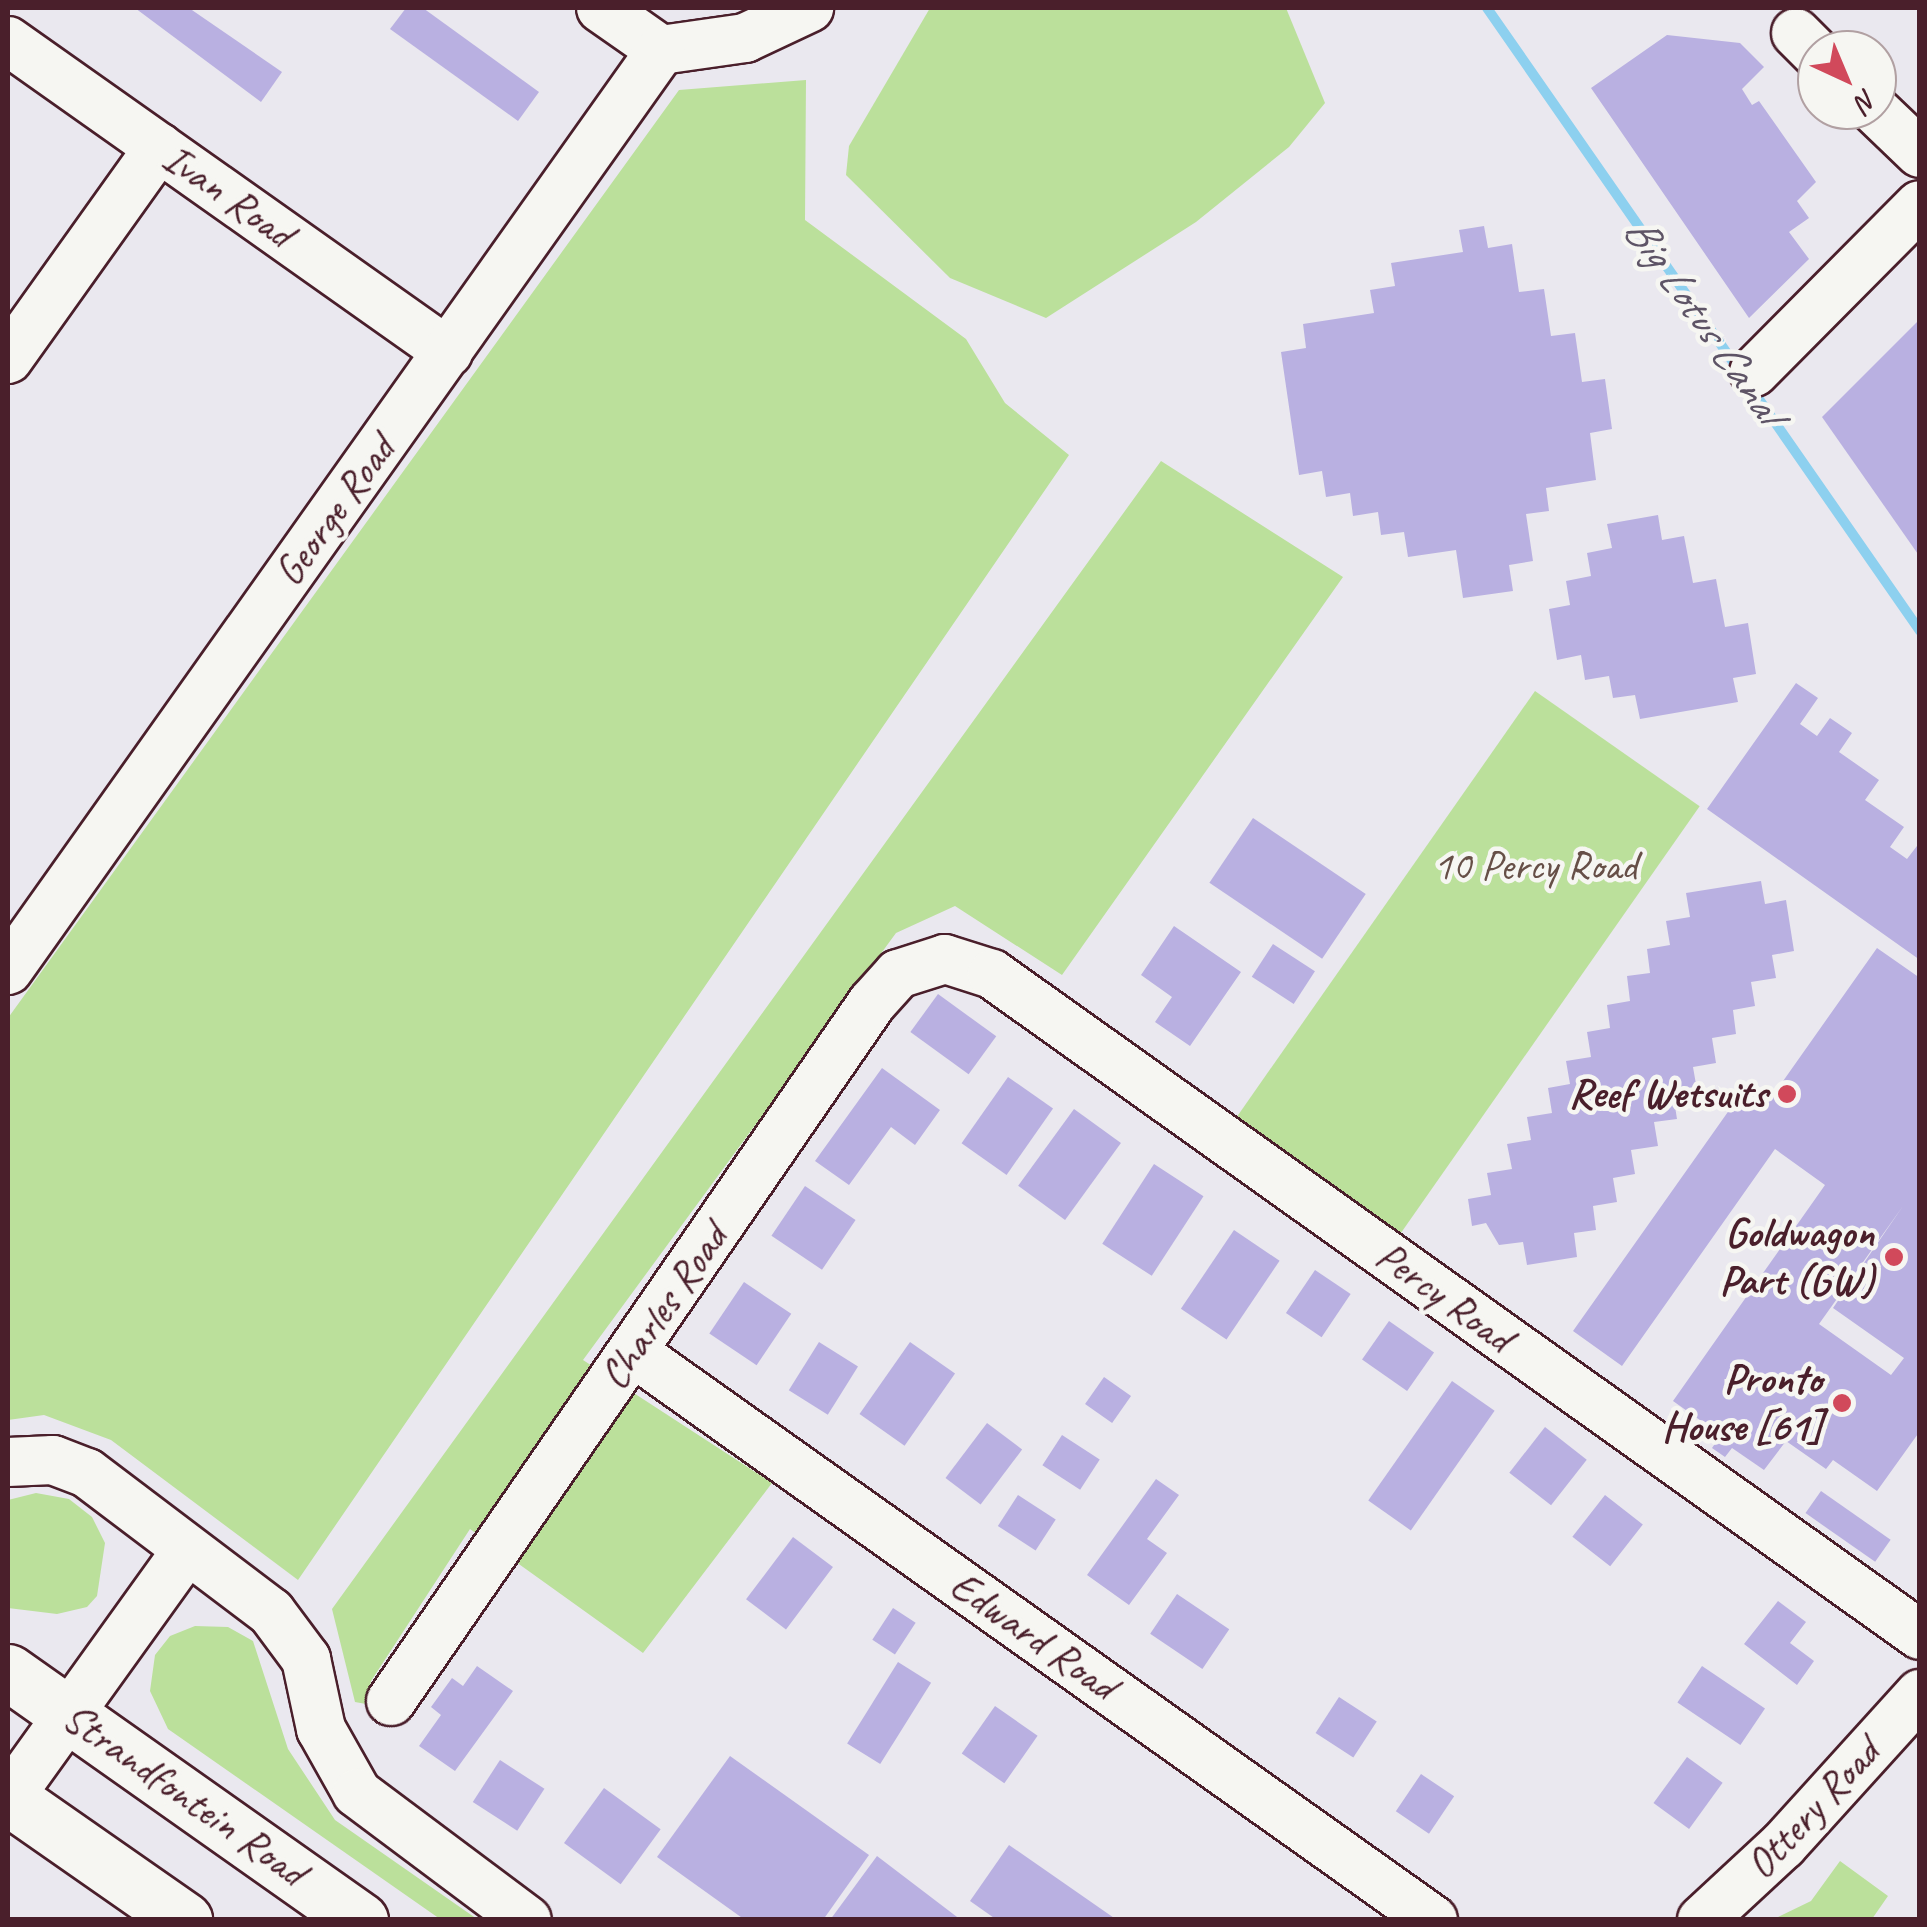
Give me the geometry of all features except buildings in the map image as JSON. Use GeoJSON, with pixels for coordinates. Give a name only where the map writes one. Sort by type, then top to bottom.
{"type":"FeatureCollection","features":[{"type":"Feature","properties":{"kind":"main road","name":"Strandfontein Road"},"geometry":{"type":"LineString","coordinates":[[8,1672],[360,1920]]}},
{"type":"Feature","properties":{"kind":"main road"},"geometry":{"type":"LineString","coordinates":[[8,1798],[184,1920]]}},
{"type":"Feature","properties":{"kind":"street"},"geometry":{"type":"LineString","coordinates":[[601,8],[661,50],[745,38],[808,8]]}},
{"type":"Feature","properties":{"kind":"street","name":"Ivan Road"},"geometry":{"type":"LineString","coordinates":[[8,41],[448,352]]}},
{"type":"Feature","properties":{"kind":"street","name":"George Road"},"geometry":{"type":"LineString","coordinates":[[8,970],[661,50]]}},
{"type":"Feature","properties":{"kind":"street"},"geometry":{"type":"LineString","coordinates":[[1896,130],[1920,153]]}},
{"type":"Feature","properties":{"kind":"street"},"geometry":{"type":"LineString","coordinates":[[8,359],[158,147]]}},
{"type":"Feature","properties":{"kind":"street"},"geometry":{"type":"LineString","coordinates":[[1754,372],[1920,205]]}},
{"type":"Feature","properties":{"kind":"street","name":"Charles Road"},"geometry":{"type":"LineString","coordinates":[[391,1701],[872,1003],[920,962],[967,962]]}},
{"type":"Feature","properties":{"kind":"street","name":"Percy Road"},"geometry":{"type":"LineString","coordinates":[[967,962],[1920,1634]]}},
{"type":"Feature","properties":{"kind":"street","name":"Edward Road"},"geometry":{"type":"LineString","coordinates":[[633,1352],[1434,1920]]}},
{"type":"Feature","properties":{"kind":"street"},"geometry":{"type":"LineString","coordinates":[[8,1462],[53,1460],[87,1472],[290,1632],[306,1660],[320,1729],[357,1793],[527,1920]]}},
{"type":"Feature","properties":{"kind":"street"},"geometry":{"type":"LineString","coordinates":[[8,1798],[187,1550]]}},
{"type":"Feature","properties":{"kind":"street","name":"Ottery Road"},"geometry":{"type":"LineString","coordinates":[[1702,1920],[1784,1845],[1920,1694]]}},
{"type":"Feature","properties":{"kind":"green space"},"geometry":{"type":"Polygon","coordinates":[[[930,8],[1286,8],[1325,103],[1289,147],[1196,222],[1046,318],[950,278],[846,175],[849,146],[930,8]]]}},
{"type":"Feature","properties":{"kind":"green space"},"geometry":{"type":"Polygon","coordinates":[[[806,80],[805,220],[966,339],[1005,403],[1069,455],[298,1580],[111,1440],[44,1415],[8,1420],[8,1018],[679,90],[806,80]]]}},
{"type":"Feature","properties":{"kind":"green space"},"geometry":{"type":"Polygon","coordinates":[[[1161,461],[1343,577],[1062,975],[955,906],[896,933],[583,1360],[772,1483],[643,1653],[470,1529],[371,1681],[366,1704],[355,1702],[332,1609],[1161,461]]]}},
{"type":"Feature","properties":{"kind":"green space","name":"10 Percy Road"},"geometry":{"type":"Polygon","coordinates":[[[1535,691],[1700,806],[1396,1240],[1231,1125],[1535,691]]]}},
{"type":"Feature","properties":{"kind":"green space"},"geometry":{"type":"Polygon","coordinates":[[[36,1493],[69,1499],[92,1517],[105,1543],[97,1596],[87,1607],[57,1614],[8,1608],[8,1500],[36,1493]]]}},
{"type":"Feature","properties":{"kind":"green space"},"geometry":{"type":"Polygon","coordinates":[[[195,1626],[228,1627],[253,1641],[288,1749],[335,1820],[477,1919],[440,1919],[168,1729],[150,1691],[155,1655],[170,1636],[195,1626]]]}},
{"type":"Feature","properties":{"kind":"green space"},"geometry":{"type":"Polygon","coordinates":[[[1840,1861],[1888,1896],[1872,1919],[1774,1919],[1811,1901],[1840,1861]]]}},
{"type":"Feature","properties":{"kind":"waterway","name":"Big Lotus Canal"},"geometry":{"type":"LineString","coordinates":[[1487,8],[1920,631]]}},
{"type":"Feature","properties":{"kind":"place","name":"Reef Wetsuits"},"geometry":{"type":"Point","coordinates":[1787,1094]}},
{"type":"Feature","properties":{"kind":"place","name":"Goldwagon Part (GW)"},"geometry":{"type":"Point","coordinates":[1894,1257]}},
{"type":"Feature","properties":{"kind":"place","name":"Pronto House [61]"},"geometry":{"type":"Point","coordinates":[1842,1403]}}]}
